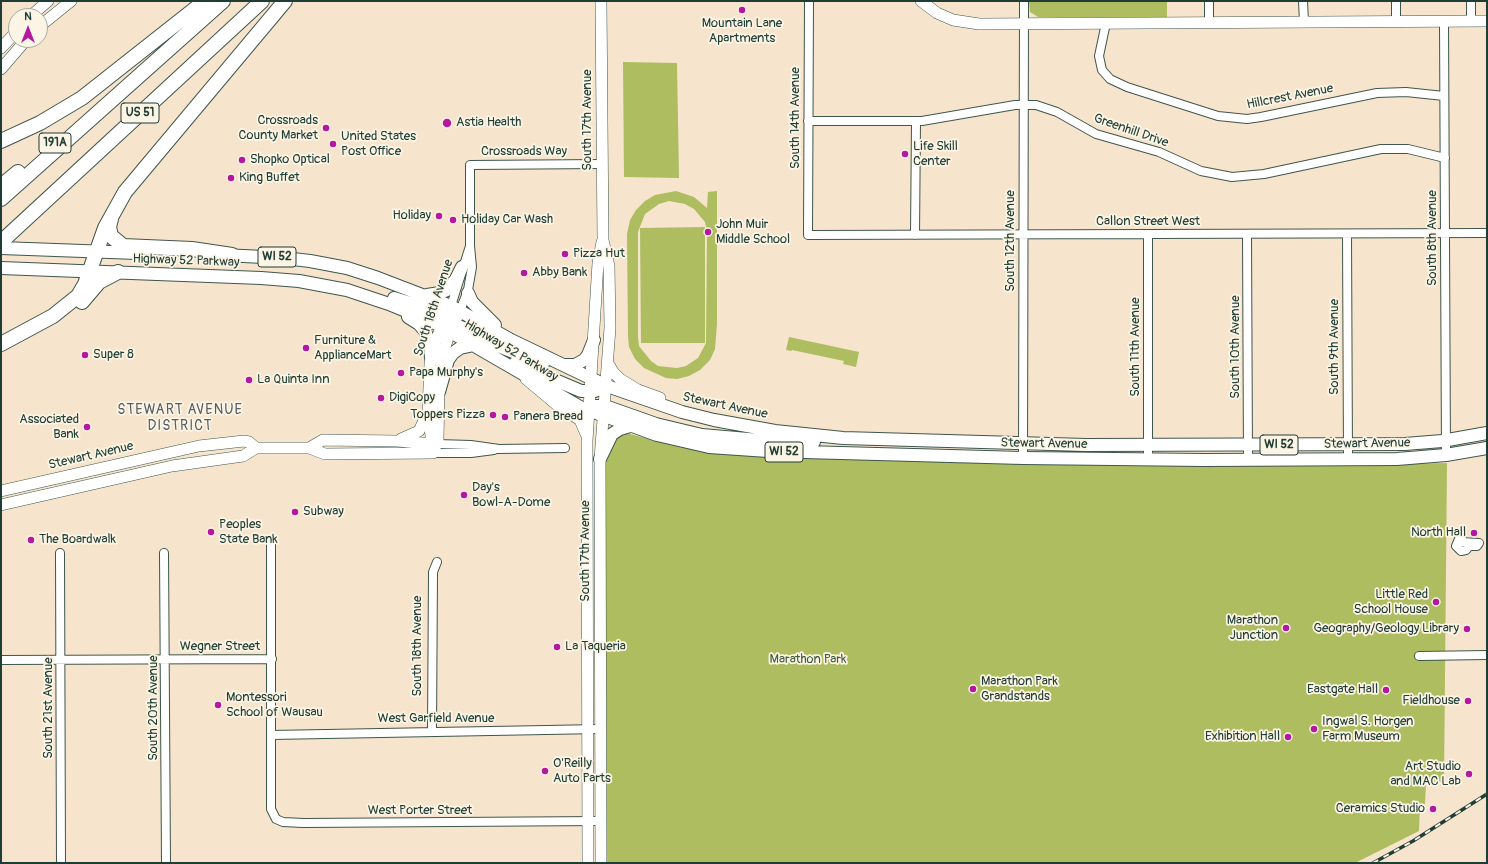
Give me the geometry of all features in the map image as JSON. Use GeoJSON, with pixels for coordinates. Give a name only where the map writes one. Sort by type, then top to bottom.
{"type":"FeatureCollection","features":[{"type":"Feature","properties":{"kind":"highway"},"geometry":{"type":"LineString","coordinates":[[1,141],[40,123],[82,98],[205,1]]}},
{"type":"Feature","properties":{"kind":"highway","name":"US 51"},"geometry":{"type":"LineString","coordinates":[[1,199],[110,100],[223,1]]}},
{"type":"Feature","properties":{"kind":"highway","name":"US 51"},"geometry":{"type":"LineString","coordinates":[[1,242],[262,1]]}},
{"type":"Feature","properties":{"kind":"highway"},"geometry":{"type":"LineString","coordinates":[[1,344],[63,310],[75,299],[84,287],[105,228],[116,207],[130,186],[285,1]]}},
{"type":"Feature","properties":{"kind":"highway","name":"191A"},"geometry":{"type":"LineString","coordinates":[[1,186],[110,100]]}},
{"type":"Feature","properties":{"kind":"highway"},"geometry":{"type":"LineString","coordinates":[[116,207],[110,221],[109,231],[112,238],[121,245],[192,249],[232,255]]}},
{"type":"Feature","properties":{"kind":"highway"},"geometry":{"type":"LineString","coordinates":[[38,325],[69,313],[80,305],[99,282],[118,272]]}},
{"type":"Feature","properties":{"kind":"main road","name":"Highway 52 Parkway"},"geometry":{"type":"LineString","coordinates":[[1,248],[284,258],[347,268],[425,295],[511,340],[607,386]]}},
{"type":"Feature","properties":{"kind":"main road"},"geometry":{"type":"LineString","coordinates":[[425,295],[440,294],[447,290],[456,279],[462,267]]}},
{"type":"Feature","properties":{"kind":"main road","name":"Highway 52 Parkway"},"geometry":{"type":"LineString","coordinates":[[1,268],[288,280],[352,292],[370,297],[448,328],[567,400],[589,410],[604,411]]}},
{"type":"Feature","properties":{"kind":"main road"},"geometry":{"type":"LineString","coordinates":[[352,292],[384,295],[452,310]]}},
{"type":"Feature","properties":{"kind":"main road"},"geometry":{"type":"LineString","coordinates":[[468,293],[470,300],[476,308],[511,340]]}},
{"type":"Feature","properties":{"kind":"main road"},"geometry":{"type":"LineString","coordinates":[[370,297],[421,326],[428,338],[431,358]]}},
{"type":"Feature","properties":{"kind":"main road"},"geometry":{"type":"LineString","coordinates":[[448,328],[461,327],[493,344],[534,360],[575,379],[591,379]]}},
{"type":"Feature","properties":{"kind":"main road"},"geometry":{"type":"LineString","coordinates":[[561,364],[575,365],[584,360],[588,355],[594,340]]}},
{"type":"Feature","properties":{"kind":"main road"},"geometry":{"type":"LineString","coordinates":[[439,392],[451,355],[460,348],[474,345]]}},
{"type":"Feature","properties":{"kind":"main road"},"geometry":{"type":"LineString","coordinates":[[493,356],[526,367],[579,391],[590,392],[607,386]]}},
{"type":"Feature","properties":{"kind":"main road","name":"Stewart Avenue"},"geometry":{"type":"LineString","coordinates":[[607,386],[652,403],[714,420],[775,431],[843,438],[1023,444],[1348,445],[1405,444],[1446,440],[1487,433]]}},
{"type":"Feature","properties":{"kind":"main road","name":"Stewart Avenue"},"geometry":{"type":"LineString","coordinates":[[604,411],[630,426],[674,440],[709,447],[737,450],[1023,458],[1248,460],[1397,459],[1446,455],[1487,448]]}},
{"type":"Feature","properties":{"kind":"main road"},"geometry":{"type":"LineString","coordinates":[[604,411],[702,435],[798,443],[843,438]]}},
{"type":"Feature","properties":{"kind":"main road"},"geometry":{"type":"LineString","coordinates":[[600,459],[612,434],[620,429],[630,426]]}},
{"type":"Feature","properties":{"kind":"street"},"geometry":{"type":"LineString","coordinates":[[40,8],[48,1]]}},
{"type":"Feature","properties":{"kind":"street"},"geometry":{"type":"LineString","coordinates":[[48,20],[71,1]]}},
{"type":"Feature","properties":{"kind":"street","name":"South 17th Avenue"},"geometry":{"type":"LineString","coordinates":[[601,1],[603,240],[609,266],[610,328],[607,386],[600,459],[601,863]]}},
{"type":"Feature","properties":{"kind":"street","name":"South 14th Avenue"},"geometry":{"type":"LineString","coordinates":[[808,1],[808,235]]}},
{"type":"Feature","properties":{"kind":"street"},"geometry":{"type":"LineString","coordinates":[[921,1],[937,13],[953,20],[979,24],[1487,21]]}},
{"type":"Feature","properties":{"kind":"street","name":"South 12th Avenue"},"geometry":{"type":"LineString","coordinates":[[1023,458],[1024,1]]}},
{"type":"Feature","properties":{"kind":"street"},"geometry":{"type":"LineString","coordinates":[[1209,1],[1210,23]]}},
{"type":"Feature","properties":{"kind":"street"},"geometry":{"type":"LineString","coordinates":[[1303,1],[1304,22]]}},
{"type":"Feature","properties":{"kind":"street"},"geometry":{"type":"LineString","coordinates":[[1396,1],[1396,22]]}},
{"type":"Feature","properties":{"kind":"street"},"geometry":{"type":"LineString","coordinates":[[1471,1],[1471,21]]}},
{"type":"Feature","properties":{"kind":"street","name":"South 8th Avenue"},"geometry":{"type":"LineString","coordinates":[[1444,22],[1446,455]]}},
{"type":"Feature","properties":{"kind":"street","name":"Hillcrest Avenue"},"geometry":{"type":"LineString","coordinates":[[1106,23],[1099,56],[1102,70],[1110,79],[1132,90],[1172,100],[1218,116],[1247,119],[1261,117],[1377,93],[1406,92],[1444,96]]}},
{"type":"Feature","properties":{"kind":"street"},"geometry":{"type":"LineString","coordinates":[[1,48],[8,41]]}},
{"type":"Feature","properties":{"kind":"street"},"geometry":{"type":"LineString","coordinates":[[1,68],[19,48]]}},
{"type":"Feature","properties":{"kind":"street","name":"Greenhill Drive"},"geometry":{"type":"LineString","coordinates":[[808,121],[916,122],[1023,104],[1048,108],[1096,134],[1159,152],[1194,168],[1214,175],[1248,177],[1382,149],[1408,149],[1445,158]]}},
{"type":"Feature","properties":{"kind":"street"},"geometry":{"type":"LineString","coordinates":[[915,235],[916,122]]}},
{"type":"Feature","properties":{"kind":"street","name":"Crossroads Way"},"geometry":{"type":"LineString","coordinates":[[470,165],[602,164]]}},
{"type":"Feature","properties":{"kind":"street","name":"South 18th Avenue"},"geometry":{"type":"LineString","coordinates":[[452,310],[468,293],[472,269],[470,246],[470,165]]}},
{"type":"Feature","properties":{"kind":"street","name":"Callon Street West"},"geometry":{"type":"LineString","coordinates":[[808,235],[1023,236],[1487,233]]}},
{"type":"Feature","properties":{"kind":"street","name":"South 11th Avenue"},"geometry":{"type":"LineString","coordinates":[[1148,234],[1148,460]]}},
{"type":"Feature","properties":{"kind":"street","name":"South 10th Avenue"},"geometry":{"type":"LineString","coordinates":[[1248,234],[1248,460]]}},
{"type":"Feature","properties":{"kind":"street","name":"South 9th Avenue"},"geometry":{"type":"LineString","coordinates":[[1347,234],[1348,459]]}},
{"type":"Feature","properties":{"kind":"street","name":"South 17th Avenue"},"geometry":{"type":"LineString","coordinates":[[588,863],[587,441],[598,263],[603,240]]}},
{"type":"Feature","properties":{"kind":"street","name":"South 18th Avenue"},"geometry":{"type":"LineString","coordinates":[[433,447],[442,357],[462,267],[470,246]]}},
{"type":"Feature","properties":{"kind":"street","name":"South 18th Avenue"},"geometry":{"type":"LineString","coordinates":[[433,447],[428,410],[431,358],[448,328]]}},
{"type":"Feature","properties":{"kind":"street"},"geometry":{"type":"LineString","coordinates":[[608,362],[616,376],[628,385],[714,420]]}},
{"type":"Feature","properties":{"kind":"street"},"geometry":{"type":"LineString","coordinates":[[514,368],[553,402],[580,420],[585,429],[587,441]]}},
{"type":"Feature","properties":{"kind":"street"},"geometry":{"type":"LineString","coordinates":[[397,441],[419,431],[425,422],[428,410]]}},
{"type":"Feature","properties":{"kind":"street","name":"Stewart Avenue"},"geometry":{"type":"LineString","coordinates":[[309,448],[323,440],[397,441],[433,447]]}},
{"type":"Feature","properties":{"kind":"street","name":"Stewart Avenue"},"geometry":{"type":"LineString","coordinates":[[1,491],[199,446],[244,441],[250,443],[256,448]]}},
{"type":"Feature","properties":{"kind":"street","name":"Stewart Avenue"},"geometry":{"type":"LineString","coordinates":[[1,505],[172,466],[245,455],[256,448],[309,448],[325,454],[474,445],[498,448],[565,448]]}},
{"type":"Feature","properties":{"kind":"street","name":"West Porter Street"},"geometry":{"type":"LineString","coordinates":[[272,543],[271,809],[276,819],[283,822],[601,821]]}},
{"type":"Feature","properties":{"kind":"street","name":"South 21st Avenue"},"geometry":{"type":"LineString","coordinates":[[60,553],[61,863]]}},
{"type":"Feature","properties":{"kind":"street","name":"South 20th Avenue"},"geometry":{"type":"LineString","coordinates":[[164,553],[166,659],[166,863]]}},
{"type":"Feature","properties":{"kind":"street","name":"South 18th Avenue"},"geometry":{"type":"LineString","coordinates":[[432,731],[433,572],[437,562]]}},
{"type":"Feature","properties":{"kind":"street"},"geometry":{"type":"LineString","coordinates":[[1419,656],[1487,655]]}},
{"type":"Feature","properties":{"kind":"street","name":"Wegner Street"},"geometry":{"type":"LineString","coordinates":[[1,660],[272,659]]}},
{"type":"Feature","properties":{"kind":"street","name":"West Garfield Avenue"},"geometry":{"type":"LineString","coordinates":[[271,735],[601,729]]}},
{"type":"Feature","properties":{"kind":"green space"},"geometry":{"type":"Polygon","coordinates":[[[1029,1],[1167,1],[1167,17],[1038,17],[1030,12],[1029,1]]]}},
{"type":"Feature","properties":{"kind":"green space"},"geometry":{"type":"Polygon","coordinates":[[[623,62],[677,63],[679,178],[624,177],[623,62]]]}},
{"type":"Feature","properties":{"kind":"green space"},"geometry":{"type":"Polygon","coordinates":[[[676,191],[694,197],[707,208],[708,192],[717,191],[717,324],[715,349],[710,360],[700,370],[689,376],[677,379],[666,378],[644,368],[635,359],[629,347],[627,234],[630,220],[636,210],[645,201],[655,195],[676,191]],[[669,201],[659,204],[645,214],[638,232],[639,346],[651,361],[658,366],[677,368],[686,366],[698,358],[706,343],[707,231],[705,222],[694,209],[685,204],[669,201]]]}},
{"type":"Feature","properties":{"kind":"green space"},"geometry":{"type":"Polygon","coordinates":[[[705,227],[705,343],[641,343],[640,228],[705,227]]]}},
{"type":"Feature","properties":{"kind":"green space"},"geometry":{"type":"Polygon","coordinates":[[[789,337],[859,352],[856,367],[843,364],[844,361],[786,350],[789,337]]]}},
{"type":"Feature","properties":{"kind":"green space","name":"Marathon Park"},"geometry":{"type":"Polygon","coordinates":[[[623,434],[630,434],[679,447],[750,456],[1043,464],[1447,463],[1444,782],[1426,782],[1425,804],[1420,804],[1419,831],[1355,863],[606,863],[605,467],[606,459],[613,440],[623,434]]]}},
{"type":"Feature","properties":{"kind":"railway"},"geometry":{"type":"LineString","coordinates":[[1373,863],[1413,841],[1487,794]]}},
{"type":"Feature","properties":{"kind":"place","name":"Mountain Lane Apartments"},"geometry":{"type":"Point","coordinates":[742,10]}},
{"type":"Feature","properties":{"kind":"place","name":"Astia Health"},"geometry":{"type":"Point","coordinates":[447,123]}},
{"type":"Feature","properties":{"kind":"place","name":"Crossroads County Market"},"geometry":{"type":"Point","coordinates":[326,128]}},
{"type":"Feature","properties":{"kind":"place","name":"United States Post Office"},"geometry":{"type":"Point","coordinates":[333,144]}},
{"type":"Feature","properties":{"kind":"place","name":"Life Skill Center"},"geometry":{"type":"Point","coordinates":[905,154]}},
{"type":"Feature","properties":{"kind":"place","name":"Shopko Optical"},"geometry":{"type":"Point","coordinates":[242,160]}},
{"type":"Feature","properties":{"kind":"place","name":"King Buffet"},"geometry":{"type":"Point","coordinates":[231,178]}},
{"type":"Feature","properties":{"kind":"place","name":"Holiday"},"geometry":{"type":"Point","coordinates":[439,216]}},
{"type":"Feature","properties":{"kind":"place","name":"Holiday Car Wash"},"geometry":{"type":"Point","coordinates":[453,220]}},
{"type":"Feature","properties":{"kind":"place","name":"John Muir Middle School"},"geometry":{"type":"Point","coordinates":[708,232]}},
{"type":"Feature","properties":{"kind":"place","name":"Pizza Hut"},"geometry":{"type":"Point","coordinates":[565,254]}},
{"type":"Feature","properties":{"kind":"place","name":"Abby Bank"},"geometry":{"type":"Point","coordinates":[524,273]}},
{"type":"Feature","properties":{"kind":"place","name":"Furniture & ApplianceMart"},"geometry":{"type":"Point","coordinates":[306,348]}},
{"type":"Feature","properties":{"kind":"place","name":"Super 8"},"geometry":{"type":"Point","coordinates":[85,355]}},
{"type":"Feature","properties":{"kind":"place","name":"Papa Murphy's"},"geometry":{"type":"Point","coordinates":[401,373]}},
{"type":"Feature","properties":{"kind":"place","name":"La Quinta Inn"},"geometry":{"type":"Point","coordinates":[249,380]}},
{"type":"Feature","properties":{"kind":"place","name":"DigiCopy"},"geometry":{"type":"Point","coordinates":[381,398]}},
{"type":"Feature","properties":{"kind":"place","name":"Toppers Pizza"},"geometry":{"type":"Point","coordinates":[493,415]}},
{"type":"Feature","properties":{"kind":"place","name":"Panera Bread"},"geometry":{"type":"Point","coordinates":[505,417]}},
{"type":"Feature","properties":{"kind":"place","name":"Associated Bank"},"geometry":{"type":"Point","coordinates":[87,427]}},
{"type":"Feature","properties":{"kind":"place","name":"Day's Bowl-A-Dome"},"geometry":{"type":"Point","coordinates":[464,495]}},
{"type":"Feature","properties":{"kind":"place","name":"Subway"},"geometry":{"type":"Point","coordinates":[295,512]}},
{"type":"Feature","properties":{"kind":"place","name":"Peoples State Bank"},"geometry":{"type":"Point","coordinates":[211,532]}},
{"type":"Feature","properties":{"kind":"place","name":"North Hall"},"geometry":{"type":"Point","coordinates":[1474,533]}},
{"type":"Feature","properties":{"kind":"place","name":"The Boardwalk"},"geometry":{"type":"Point","coordinates":[31,540]}},
{"type":"Feature","properties":{"kind":"place","name":"Little Red School House"},"geometry":{"type":"Point","coordinates":[1436,602]}},
{"type":"Feature","properties":{"kind":"place","name":"Marathon Junction"},"geometry":{"type":"Point","coordinates":[1286,628]}},
{"type":"Feature","properties":{"kind":"place","name":"Geography/Geology Library"},"geometry":{"type":"Point","coordinates":[1467,629]}},
{"type":"Feature","properties":{"kind":"place","name":"La Taqueria"},"geometry":{"type":"Point","coordinates":[557,647]}},
{"type":"Feature","properties":{"kind":"place","name":"Marathon Park Grandstands"},"geometry":{"type":"Point","coordinates":[973,689]}},
{"type":"Feature","properties":{"kind":"place","name":"Eastgate Hall"},"geometry":{"type":"Point","coordinates":[1386,690]}},
{"type":"Feature","properties":{"kind":"place","name":"Fieldhouse"},"geometry":{"type":"Point","coordinates":[1468,701]}},
{"type":"Feature","properties":{"kind":"place","name":"Montessori School of Wausau"},"geometry":{"type":"Point","coordinates":[218,705]}},
{"type":"Feature","properties":{"kind":"place","name":"Ingwal S. Horgen Farm Museum"},"geometry":{"type":"Point","coordinates":[1314,729]}},
{"type":"Feature","properties":{"kind":"place","name":"Exhibition Hall"},"geometry":{"type":"Point","coordinates":[1288,737]}},
{"type":"Feature","properties":{"kind":"place","name":"O'Reilly Auto Parts"},"geometry":{"type":"Point","coordinates":[545,771]}},
{"type":"Feature","properties":{"kind":"place","name":"Art Studio and MAC Lab"},"geometry":{"type":"Point","coordinates":[1469,774]}},
{"type":"Feature","properties":{"kind":"place","name":"Ceramics Studio"},"geometry":{"type":"Point","coordinates":[1433,809]}},
{"type":"Feature","properties":{"kind":"district","name":"STEWART AVENUE DISTRICT"},"geometry":{"type":"Point","coordinates":[180,418]}}]}
